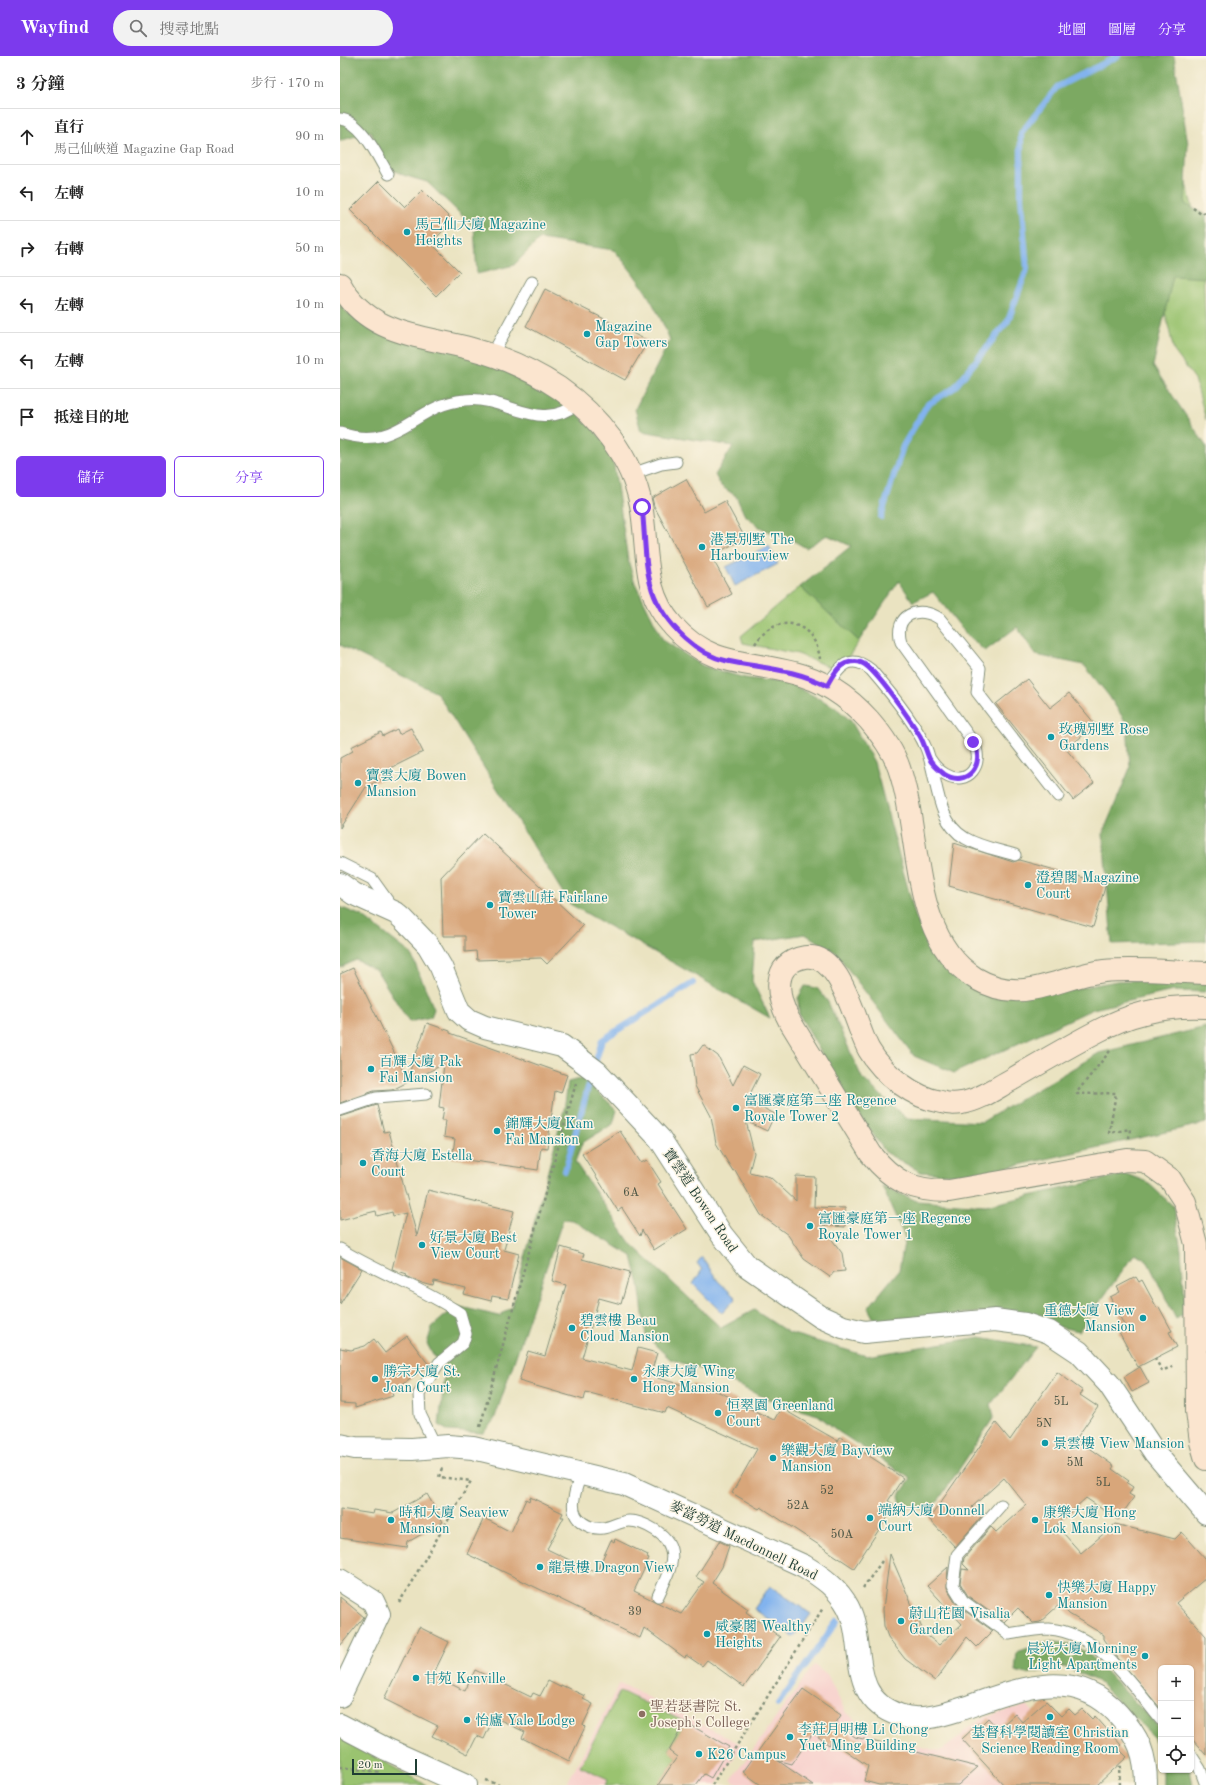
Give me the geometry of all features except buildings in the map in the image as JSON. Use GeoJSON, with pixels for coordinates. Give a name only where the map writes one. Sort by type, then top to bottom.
{"type":"FeatureCollection","features":[{"type":"Feature","properties":{"kind":"main road"},"geometry":{"type":"LineString","coordinates":[[340,284],[359,310],[377,323],[406,334],[492,355],[539,376],[578,403],[590,414],[611,439],[632,474],[642,507],[648,575],[656,602],[670,624],[690,642],[713,656],[726,661],[795,673],[824,676],[867,717],[894,756],[903,781],[930,918],[946,952],[964,970],[988,985],[1014,990],[1045,987],[1104,971],[1206,973]]}},
{"type":"Feature","properties":{"kind":"main road"},"geometry":{"type":"LineString","coordinates":[[1206,1007],[1169,1008],[1131,1016],[1099,1030],[986,1094],[963,1103],[953,1103],[936,1101],[923,1097],[898,1081],[877,1061],[862,1037],[840,979],[830,965],[814,957],[805,957],[796,960],[782,972],[778,989],[781,1003],[789,1020],[871,1154],[879,1165],[898,1180],[921,1189],[949,1191],[1128,1160],[1145,1161],[1170,1179],[1185,1202],[1196,1244],[1197,1411],[1201,1442],[1206,1459]]}},
{"type":"Feature","properties":{"kind":"street","name":"寶雲道 Bowen Road"},"geometry":{"type":"LineString","coordinates":[[340,884],[354,894],[396,913],[428,945],[441,967],[459,1011],[469,1020],[485,1027],[562,1046],[584,1070],[660,1138],[726,1241],[739,1258],[758,1274],[821,1318],[854,1330],[874,1331],[995,1320],[1025,1324],[1048,1332],[1079,1352],[1109,1384],[1155,1453],[1206,1513]]}},
{"type":"Feature","properties":{"kind":"street","name":"麥當勞道 Macdonnell Road"},"geometry":{"type":"LineString","coordinates":[[340,1445],[355,1448],[412,1449],[439,1456],[448,1446],[473,1448],[624,1484],[804,1566],[827,1581],[841,1596],[853,1620],[859,1667],[867,1689],[874,1699],[889,1711],[909,1718],[922,1719],[951,1712],[1027,1688],[1054,1684],[1078,1688],[1106,1702],[1133,1732],[1143,1753],[1146,1766],[1146,1785]]}},
{"type":"Feature","properties":{"kind":"street"},"geometry":{"type":"LineString","coordinates":[[340,1580],[373,1601],[378,1614],[340,1696]]}},
{"type":"Feature","properties":{"kind":"street"},"geometry":{"type":"LineString","coordinates":[[340,1724],[386,1749],[466,1785]]}},
{"type":"Feature","properties":{"kind":"lane"},"geometry":{"type":"LineString","coordinates":[[340,119],[349,121],[360,130],[388,174]]}},
{"type":"Feature","properties":{"kind":"lane"},"geometry":{"type":"LineString","coordinates":[[492,355],[532,282]]}},
{"type":"Feature","properties":{"kind":"lane"},"geometry":{"type":"LineString","coordinates":[[340,433],[361,438],[384,436],[398,430],[433,408],[443,404],[465,400],[486,400],[524,413],[542,416],[563,413],[578,403]]}},
{"type":"Feature","properties":{"kind":"lane"},"geometry":{"type":"LineString","coordinates":[[632,474],[661,464],[676,462]]}},
{"type":"Feature","properties":{"kind":"lane"},"geometry":{"type":"LineString","coordinates":[[930,759],[945,775],[960,777],[971,774],[978,761],[978,754],[973,742],[901,642],[901,624],[904,619],[917,612],[932,614],[940,619],[980,668],[977,692],[1058,796]]}},
{"type":"Feature","properties":{"kind":"lane"},"geometry":{"type":"LineString","coordinates":[[824,676],[842,666],[855,662],[866,666],[876,676],[910,721],[920,737],[930,759],[943,810],[953,828],[965,838],[1015,855]]}},
{"type":"Feature","properties":{"kind":"lane"},"geometry":{"type":"LineString","coordinates":[[340,863],[372,879],[396,913]]}},
{"type":"Feature","properties":{"kind":"lane"},"geometry":{"type":"LineString","coordinates":[[340,1110],[376,1098],[426,1094]]}},
{"type":"Feature","properties":{"kind":"lane"},"geometry":{"type":"LineString","coordinates":[[340,1249],[356,1259],[434,1296],[460,1313],[466,1334],[463,1343],[438,1363],[419,1394],[420,1414],[439,1456]]}},
{"type":"Feature","properties":{"kind":"lane"},"geometry":{"type":"LineString","coordinates":[[582,1473],[573,1509],[580,1522],[595,1528],[609,1527],[618,1522],[630,1521],[642,1523],[664,1536],[668,1542],[672,1550],[671,1562],[658,1596]]}},
{"type":"Feature","properties":{"kind":"lane"},"geometry":{"type":"LineString","coordinates":[[1001,1505],[957,1555],[953,1585],[963,1601],[1009,1634],[1047,1629],[1070,1635],[1092,1645],[1111,1661],[1158,1716]]}},
{"type":"Feature","properties":{"kind":"lane"},"geometry":{"type":"LineString","coordinates":[[1194,1760],[1200,1769],[1206,1785]]}},
{"type":"Feature","properties":{"kind":"path"},"geometry":{"type":"LineString","coordinates":[[1193,208],[1201,214],[1206,212]]}},
{"type":"Feature","properties":{"kind":"path"},"geometry":{"type":"LineString","coordinates":[[751,650],[758,639],[772,628],[785,624],[796,625],[807,631],[815,639],[824,676]]}},
{"type":"Feature","properties":{"kind":"path"},"geometry":{"type":"LineString","coordinates":[[1114,1045],[1077,1092],[1078,1094],[1116,1093],[1109,1133],[1130,1129],[1129,1141]]}},
{"type":"Feature","properties":{"kind":"path"},"geometry":{"type":"LineString","coordinates":[[479,1430],[571,1098],[584,1070]]}},
{"type":"Feature","properties":{"kind":"path"},"geometry":{"type":"LineString","coordinates":[[1155,1358],[1162,1371],[1176,1364]]}},
{"type":"Feature","properties":{"kind":"path"},"geometry":{"type":"LineString","coordinates":[[398,1605],[471,1481],[439,1477],[439,1456]]}},
{"type":"Feature","properties":{"kind":"path"},"geometry":{"type":"LineString","coordinates":[[860,1592],[882,1561]]}},
{"type":"Feature","properties":{"kind":"path"},"geometry":{"type":"LineString","coordinates":[[712,1785],[826,1605]]}},
{"type":"Feature","properties":{"kind":"path"},"geometry":{"type":"LineString","coordinates":[[340,1767],[379,1772],[380,1767]]}},
{"type":"Feature","properties":{"kind":"shaded area"},"geometry":{"type":"Polygon","coordinates":[[[814,1665],[828,1676],[845,1711],[877,1738],[941,1751],[979,1719],[1027,1705],[1100,1785],[739,1785],[731,1780],[814,1665]]]}},
{"type":"Feature","properties":{"kind":"shaded area","name":"聖若瑟書院 St. Joseph's College"},"geometry":{"type":"Polygon","coordinates":[[[620,1683],[742,1745],[717,1785],[566,1785],[620,1683]]]}},
{"type":"Feature","properties":{"kind":"green space"},"geometry":{"type":"Polygon","coordinates":[[[340,56],[1174,56],[1188,144],[1185,204],[1206,215],[1206,278],[1173,276],[1153,366],[1206,446],[1206,941],[1112,944],[1103,833],[1130,768],[1127,724],[1109,696],[1084,665],[1036,655],[1017,627],[985,651],[967,635],[933,592],[913,602],[899,581],[859,641],[800,587],[851,546],[827,535],[806,548],[794,541],[775,535],[758,526],[744,514],[736,496],[721,486],[715,475],[733,446],[641,431],[635,409],[670,340],[653,303],[632,272],[614,250],[540,239],[514,265],[477,274],[474,227],[427,182],[403,175],[392,169],[381,158],[371,131],[340,141],[340,56]]]}},
{"type":"Feature","properties":{"kind":"green space"},"geometry":{"type":"Polygon","coordinates":[[[1171,129],[1202,242],[1206,334],[1206,420],[1195,379],[1174,351],[1162,299],[1171,129]]]}},
{"type":"Feature","properties":{"kind":"green space"},"geometry":{"type":"Polygon","coordinates":[[[340,305],[350,315],[369,325],[538,371],[605,442],[614,466],[628,560],[635,583],[663,640],[703,666],[745,678],[778,682],[795,686],[835,707],[851,721],[874,762],[915,915],[928,945],[943,967],[967,984],[1068,990],[1117,981],[1206,977],[1206,992],[1173,991],[1093,1009],[954,1073],[914,1056],[835,952],[805,934],[755,942],[752,981],[770,1018],[570,904],[437,693],[340,645],[340,305]]]}},
{"type":"Feature","properties":{"kind":"green space"},"geometry":{"type":"Polygon","coordinates":[[[800,587],[859,641],[845,662],[834,669],[798,654],[743,643],[741,636],[800,587]]]}},
{"type":"Feature","properties":{"kind":"green space"},"geometry":{"type":"Polygon","coordinates":[[[340,907],[362,916],[411,954],[434,1009],[431,1017],[409,1022],[377,971],[356,960],[340,968],[340,907]]]}},
{"type":"Feature","properties":{"kind":"green space"},"geometry":{"type":"Polygon","coordinates":[[[805,986],[817,988],[828,1002],[862,1078],[906,1118],[982,1122],[1099,1053],[1206,1027],[1206,1123],[970,1176],[921,1172],[886,1153],[845,1095],[799,1014],[798,998],[805,986]]]}},
{"type":"Feature","properties":{"kind":"green space"},"geometry":{"type":"Polygon","coordinates":[[[583,1078],[617,1110],[613,1124],[582,1143],[575,1162],[631,1244],[721,1328],[754,1310],[789,1333],[867,1356],[980,1337],[1036,1347],[991,1404],[994,1417],[938,1501],[928,1510],[902,1506],[899,1496],[911,1479],[839,1432],[818,1415],[779,1404],[706,1371],[670,1359],[646,1336],[639,1284],[632,1256],[572,1220],[563,1219],[494,1420],[483,1433],[448,1431],[439,1425],[445,1374],[427,1344],[432,1327],[456,1306],[499,1316],[512,1307],[564,1110],[568,1082],[583,1078]]]}},
{"type":"Feature","properties":{"kind":"green space"},"geometry":{"type":"Polygon","coordinates":[[[1126,1174],[1147,1182],[1173,1206],[1181,1250],[1186,1313],[1176,1319],[1147,1260],[1135,1253],[1079,1331],[986,1312],[875,1321],[868,1308],[899,1270],[905,1238],[882,1186],[917,1201],[985,1206],[1126,1174]]]}},
{"type":"Feature","properties":{"kind":"green space"},"geometry":{"type":"Polygon","coordinates":[[[1049,1641],[1071,1644],[1089,1654],[1158,1726],[1158,1747],[1155,1738],[1097,1681],[1064,1667],[1027,1674],[1015,1671],[1017,1652],[1049,1641]]]}},
{"type":"Feature","properties":{"kind":"green space"},"geometry":{"type":"Polygon","coordinates":[[[620,1691],[685,1722],[669,1750],[677,1757],[658,1785],[606,1785],[608,1779],[580,1766],[620,1691]]]}},
{"type":"Feature","properties":{"kind":"green space"},"geometry":{"type":"Polygon","coordinates":[[[340,1738],[426,1785],[340,1785],[340,1738]]]}},
{"type":"Feature","properties":{"kind":"green space"},"geometry":{"type":"Polygon","coordinates":[[[1163,1773],[1191,1773],[1193,1785],[1163,1785],[1163,1773]]]}},
{"type":"Feature","properties":{"kind":"water"},"geometry":{"type":"Polygon","coordinates":[[[769,546],[778,564],[735,586],[726,567],[769,546]]]}},
{"type":"Feature","properties":{"kind":"water"},"geometry":{"type":"Polygon","coordinates":[[[702,1257],[718,1281],[736,1298],[722,1313],[693,1284],[702,1270],[697,1263],[702,1257]]]}},
{"type":"Feature","properties":{"kind":"water"},"geometry":{"type":"Polygon","coordinates":[[[770,1586],[811,1614],[794,1637],[754,1609],[770,1586]]]}},
{"type":"Feature","properties":{"kind":"waterway"},"geometry":{"type":"LineString","coordinates":[[881,517],[903,446],[927,405],[954,388],[1008,321],[1027,269],[1021,197],[1021,133],[1057,87],[1118,56]]}},
{"type":"Feature","properties":{"kind":"waterway"},"geometry":{"type":"LineString","coordinates":[[595,1064],[602,1040],[693,983]]}},
{"type":"Feature","properties":{"kind":"waterway"},"geometry":{"type":"LineString","coordinates":[[565,1171],[592,1073]]}},
{"type":"Feature","properties":{"kind":"waterway"},"geometry":{"type":"LineString","coordinates":[[778,1704],[837,1621]]}},
{"type":"Feature","properties":{"kind":"place","name":"馬己仙大廈 Magazine Heights"},"geometry":{"type":"Point","coordinates":[407,232]}},
{"type":"Feature","properties":{"kind":"place","name":"Magazine Gap Towers"},"geometry":{"type":"Point","coordinates":[587,334]}},
{"type":"Feature","properties":{"kind":"place","name":"港景別墅 The Harbourview"},"geometry":{"type":"Point","coordinates":[702,547]}},
{"type":"Feature","properties":{"kind":"place","name":"玫瑰別墅 Rose Gardens"},"geometry":{"type":"Point","coordinates":[1051,737]}},
{"type":"Feature","properties":{"kind":"place","name":"寶雲大廈 Bowen Mansion"},"geometry":{"type":"Point","coordinates":[358,783]}},
{"type":"Feature","properties":{"kind":"place","name":"澄碧閣 Magazine Court"},"geometry":{"type":"Point","coordinates":[1028,885]}},
{"type":"Feature","properties":{"kind":"place","name":"寶雲山莊 Fairlane Tower"},"geometry":{"type":"Point","coordinates":[490,905]}},
{"type":"Feature","properties":{"kind":"place","name":"百輝大廈 Pak Fai Mansion"},"geometry":{"type":"Point","coordinates":[371,1069]}},
{"type":"Feature","properties":{"kind":"place","name":"富匯豪庭第二座 Regence Royale Tower 2"},"geometry":{"type":"Point","coordinates":[736,1108]}},
{"type":"Feature","properties":{"kind":"place","name":"錦輝大廈 Kam Fai Mansion"},"geometry":{"type":"Point","coordinates":[497,1131]}},
{"type":"Feature","properties":{"kind":"place","name":"香海大廈 Estella Court"},"geometry":{"type":"Point","coordinates":[363,1163]}},
{"type":"Feature","properties":{"kind":"place","name":"富匯豪庭第一座 Regence Royale Tower 1"},"geometry":{"type":"Point","coordinates":[810,1226]}},
{"type":"Feature","properties":{"kind":"place","name":"好景大廈 Best View Court"},"geometry":{"type":"Point","coordinates":[422,1245]}},
{"type":"Feature","properties":{"kind":"place","name":"重德大廈 View Mansion"},"geometry":{"type":"Point","coordinates":[1143,1318]}},
{"type":"Feature","properties":{"kind":"place","name":"碧雲樓 Beau Cloud Mansion"},"geometry":{"type":"Point","coordinates":[572,1328]}},
{"type":"Feature","properties":{"kind":"place","name":"勝宗大廈 St. Joan Court"},"geometry":{"type":"Point","coordinates":[375,1379]}},
{"type":"Feature","properties":{"kind":"place","name":"永康大廈 Wing Hong Mansion"},"geometry":{"type":"Point","coordinates":[634,1379]}},
{"type":"Feature","properties":{"kind":"place","name":"恒翠園 Greenland Court"},"geometry":{"type":"Point","coordinates":[718,1413]}},
{"type":"Feature","properties":{"kind":"place","name":"景雲樓 View Mansion"},"geometry":{"type":"Point","coordinates":[1045,1443]}},
{"type":"Feature","properties":{"kind":"place","name":"樂觀大廈 Bayview Mansion"},"geometry":{"type":"Point","coordinates":[773,1458]}},
{"type":"Feature","properties":{"kind":"place","name":"端納大廈 Donnell Court"},"geometry":{"type":"Point","coordinates":[870,1518]}},
{"type":"Feature","properties":{"kind":"place","name":"時和大廈 Seaview Mansion"},"geometry":{"type":"Point","coordinates":[391,1520]}},
{"type":"Feature","properties":{"kind":"place","name":"康樂大廈 Hong Lok Mansion"},"geometry":{"type":"Point","coordinates":[1035,1520]}},
{"type":"Feature","properties":{"kind":"place","name":"龍景樓 Dragon View"},"geometry":{"type":"Point","coordinates":[540,1567]}},
{"type":"Feature","properties":{"kind":"place","name":"快樂大廈 Happy Mansion"},"geometry":{"type":"Point","coordinates":[1049,1595]}},
{"type":"Feature","properties":{"kind":"place","name":"蔚山花園 Visalia Garden"},"geometry":{"type":"Point","coordinates":[901,1621]}},
{"type":"Feature","properties":{"kind":"place","name":"威豪閣 Wealthy Heights"},"geometry":{"type":"Point","coordinates":[707,1634]}},
{"type":"Feature","properties":{"kind":"place","name":"晨光大廈 Morning Light Apartments"},"geometry":{"type":"Point","coordinates":[1145,1656]}},
{"type":"Feature","properties":{"kind":"place","name":"甘苑 Kenville"},"geometry":{"type":"Point","coordinates":[416,1678]}},
{"type":"Feature","properties":{"kind":"place","name":"聖若瑟書院 St. Joseph's College"},"geometry":{"type":"Point","coordinates":[642,1714]}},
{"type":"Feature","properties":{"kind":"place","name":"基督科學閱讀室 Christian Science Reading Room"},"geometry":{"type":"Point","coordinates":[1050,1717]}},
{"type":"Feature","properties":{"kind":"place","name":"怡廬 Yale Lodge"},"geometry":{"type":"Point","coordinates":[467,1720]}},
{"type":"Feature","properties":{"kind":"place","name":"李莊月明樓 Li Chong Yuet Ming Building"},"geometry":{"type":"Point","coordinates":[790,1737]}},
{"type":"Feature","properties":{"kind":"place","name":"K26 Campus"},"geometry":{"type":"Point","coordinates":[699,1754]}},
{"type":"Feature","properties":{"kind":"route"},"geometry":{"type":"LineString","coordinates":[[642,507],[645,558],[651,588],[656,602],[662,614],[670,624],[701,650],[726,661],[795,673],[818,681],[827,686],[842,666],[848,663],[861,663],[871,670],[910,721],[926,748],[930,759],[945,775],[960,777],[971,774],[978,761],[977,748],[973,742]]}}]}
